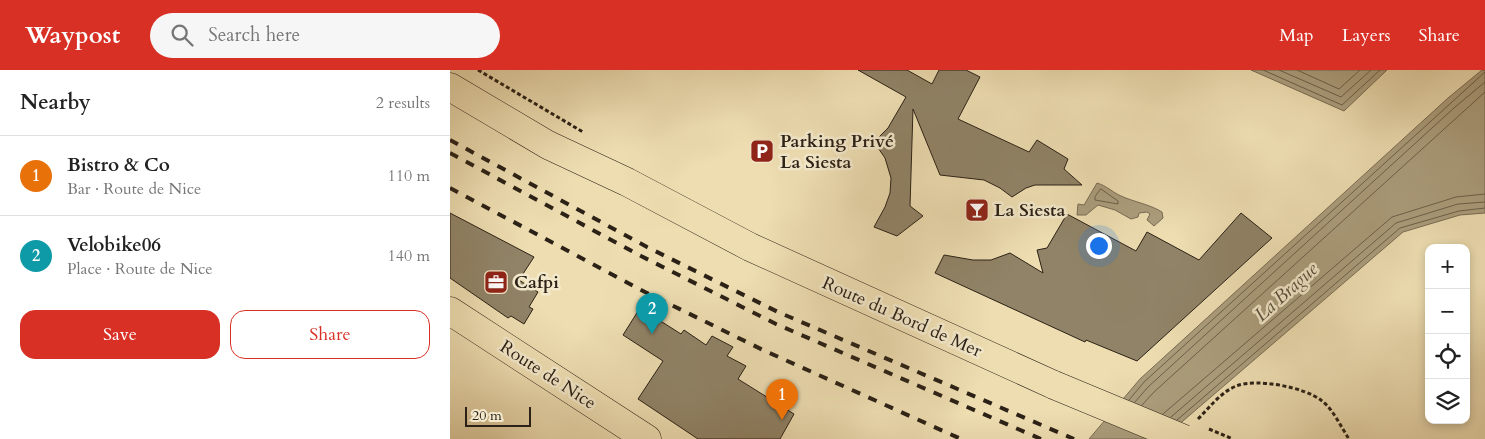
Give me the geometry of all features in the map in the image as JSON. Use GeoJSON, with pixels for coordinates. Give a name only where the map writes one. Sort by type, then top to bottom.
{"type":"FeatureCollection","features":[{"type":"Feature","properties":{"kind":"main road","name":"Route du Bord de Mer"},"geometry":{"type":"LineString","coordinates":[[451,70],[557,131],[627,182]]}},
{"type":"Feature","properties":{"kind":"main road","name":"Route du Bord de Mer"},"geometry":{"type":"LineString","coordinates":[[450,88],[548,145],[627,182],[774,259],[1054,385],[1184,439]]}},
{"type":"Feature","properties":{"kind":"main road","name":"Route de Nice"},"geometry":{"type":"LineString","coordinates":[[450,311],[647,439]]}},
{"type":"Feature","properties":{"kind":"path"},"geometry":{"type":"LineString","coordinates":[[1216,400],[1239,385],[1266,384],[1299,389],[1324,402],[1349,439]]}},
{"type":"Feature","properties":{"kind":"path"},"geometry":{"type":"LineString","coordinates":[[1210,429],[1233,439]]}},
{"type":"Feature","properties":{"kind":"water"},"geometry":{"type":"Polygon","coordinates":[[[1251,70],[1387,70],[1344,111],[1251,70]]]}},
{"type":"Feature","properties":{"kind":"water","name":"La Brague"},"geometry":{"type":"Polygon","coordinates":[[[1482,70],[1485,70],[1485,213],[1460,215],[1403,232],[1162,439],[1089,439],[1140,379],[1448,98],[1482,70]]]}},
{"type":"Feature","properties":{"kind":"water"},"geometry":{"type":"Polygon","coordinates":[[[1097,183],[1121,196],[1157,209],[1162,212],[1163,218],[1154,226],[1147,220],[1150,214],[1147,212],[1139,213],[1138,217],[1131,219],[1115,210],[1098,205],[1086,215],[1077,215],[1078,204],[1084,205],[1097,183]]]}},
{"type":"Feature","properties":{"kind":"building"},"geometry":{"type":"Polygon","coordinates":[[[858,70],[907,70],[932,84],[939,70],[966,70],[980,77],[958,119],[1029,152],[1037,140],[1068,159],[1064,169],[1082,185],[1035,185],[1026,188],[1012,197],[984,180],[940,175],[913,109],[910,206],[923,216],[897,236],[874,227],[890,193],[891,178],[885,158],[874,142],[888,128],[906,97],[858,70]]]}},
{"type":"Feature","properties":{"kind":"building"},"geometry":{"type":"Polygon","coordinates":[[[450,213],[534,257],[519,280],[538,292],[529,307],[533,309],[524,324],[511,316],[508,318],[450,278],[450,213]]]}},
{"type":"Feature","properties":{"kind":"building"},"geometry":{"type":"Polygon","coordinates":[[[1241,213],[1272,238],[1137,361],[1086,340],[1085,342],[935,273],[944,255],[973,260],[991,260],[1010,253],[1043,273],[1037,250],[1047,248],[1067,214],[1136,251],[1147,232],[1199,260],[1241,213]]]}},
{"type":"Feature","properties":{"kind":"building"},"geometry":{"type":"Polygon","coordinates":[[[640,308],[681,334],[684,330],[706,345],[712,336],[733,347],[727,356],[746,366],[738,379],[794,414],[780,439],[698,439],[638,399],[663,361],[623,335],[640,308]]]}},
{"type":"Feature","properties":{"kind":"railway"},"geometry":{"type":"LineString","coordinates":[[450,140],[647,247],[778,312],[1074,439]]}},
{"type":"Feature","properties":{"kind":"railway"},"geometry":{"type":"LineString","coordinates":[[450,153],[641,256],[776,324],[1041,439]]}},
{"type":"Feature","properties":{"kind":"railway"},"geometry":{"type":"LineString","coordinates":[[450,188],[645,292],[763,350],[961,439]]}},
{"type":"Feature","properties":{"kind":"place","name":"Parking Privé La Siesta"},"geometry":{"type":"Point","coordinates":[762,151]}},
{"type":"Feature","properties":{"kind":"place","name":"La Siesta"},"geometry":{"type":"Point","coordinates":[977,210]}},
{"type":"Feature","properties":{"kind":"place","name":"Cafpi"},"geometry":{"type":"Point","coordinates":[496,282]}},
{"type":"Feature","properties":{"kind":"place","name":"Velobike06"},"geometry":{"type":"Point","coordinates":[652,334]}},
{"type":"Feature","properties":{"kind":"place","name":"Bistro & Co"},"geometry":{"type":"Point","coordinates":[782,420]}}]}
